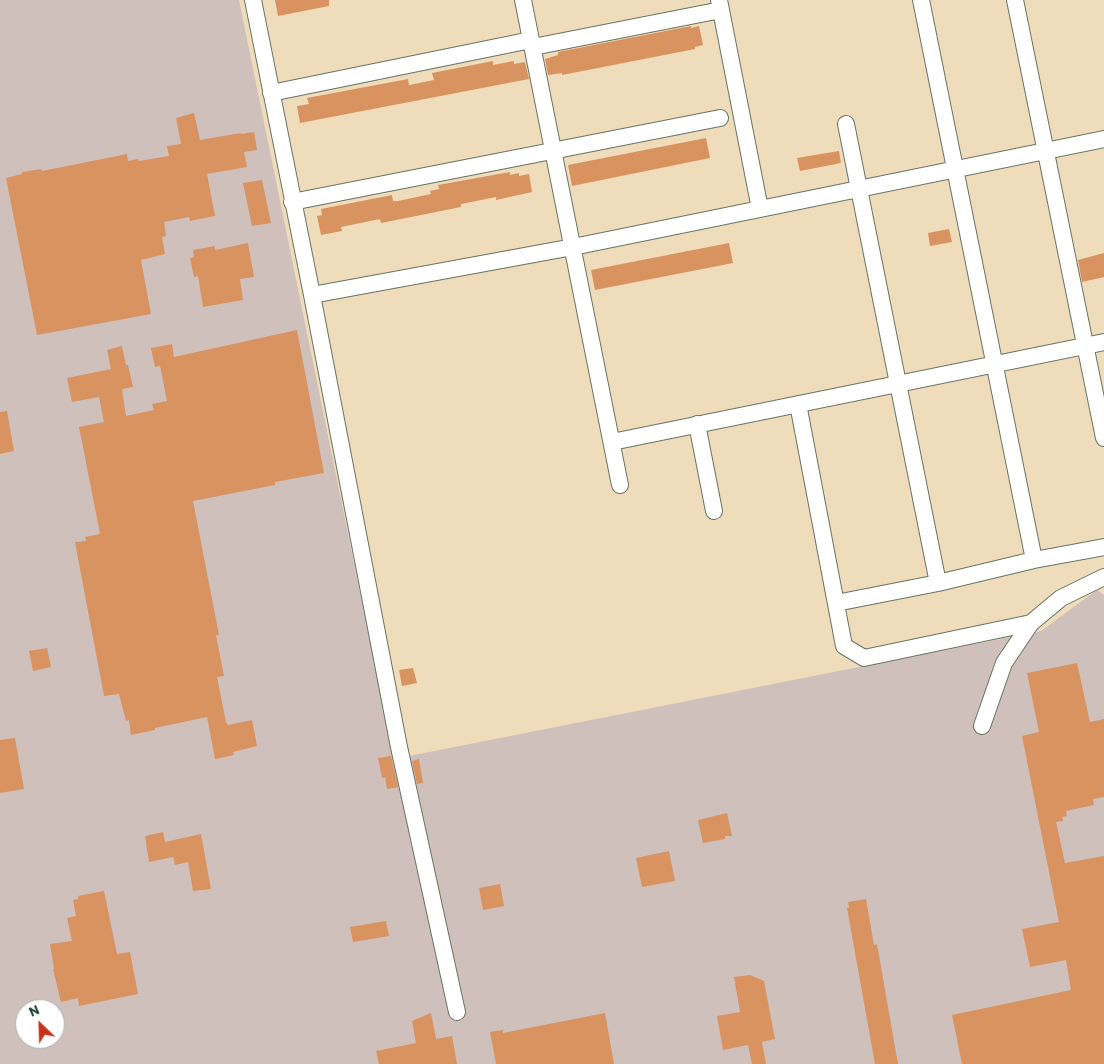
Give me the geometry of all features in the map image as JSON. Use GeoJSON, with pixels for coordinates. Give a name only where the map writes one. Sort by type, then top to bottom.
{"type":"FeatureCollection","features":[{"type":"Feature","properties":{"kind":"street"},"geometry":{"type":"LineString","coordinates":[[253,0],[399,747],[457,1012]]}},
{"type":"Feature","properties":{"kind":"street"},"geometry":{"type":"LineString","coordinates":[[523,0],[620,485]]}},
{"type":"Feature","properties":{"kind":"street"},"geometry":{"type":"LineString","coordinates":[[921,0],[1034,560]]}},
{"type":"Feature","properties":{"kind":"street"},"geometry":{"type":"LineString","coordinates":[[1015,0],[1104,438]]}},
{"type":"Feature","properties":{"kind":"street"},"geometry":{"type":"LineString","coordinates":[[271,93],[532,44],[720,5],[760,209]]}},
{"type":"Feature","properties":{"kind":"street"},"geometry":{"type":"LineString","coordinates":[[292,202],[720,118]]}},
{"type":"Feature","properties":{"kind":"street"},"geometry":{"type":"LineString","coordinates":[[846,124],[938,583]]}},
{"type":"Feature","properties":{"kind":"street"},"geometry":{"type":"LineString","coordinates":[[312,296],[573,247],[1104,139]]}},
{"type":"Feature","properties":{"kind":"street"},"geometry":{"type":"LineString","coordinates":[[612,442],[1104,342]]}},
{"type":"Feature","properties":{"kind":"street"},"geometry":{"type":"LineString","coordinates":[[798,404],[844,646],[864,658],[1031,623]]}},
{"type":"Feature","properties":{"kind":"street"},"geometry":{"type":"LineString","coordinates":[[697,424],[714,511]]}},
{"type":"Feature","properties":{"kind":"street"},"geometry":{"type":"LineString","coordinates":[[836,602],[938,583],[1034,560],[1104,547]]}},
{"type":"Feature","properties":{"kind":"street"},"geometry":{"type":"LineString","coordinates":[[982,726],[1004,663],[1031,623],[1061,598],[1104,577]]}},
{"type":"Feature","properties":{"kind":"shaded area"},"geometry":{"type":"Polygon","coordinates":[[[0,0],[239,0],[394,759],[1041,631],[1097,590],[1104,595],[1104,1064],[0,1064],[0,0]]]}},
{"type":"Feature","properties":{"kind":"building"},"geometry":{"type":"Polygon","coordinates":[[[275,0],[329,0],[329,6],[278,16],[275,0]]]}},
{"type":"Feature","properties":{"kind":"building"},"geometry":{"type":"Polygon","coordinates":[[[691,26],[691,28],[699,26],[703,45],[695,47],[695,49],[562,75],[562,73],[548,75],[545,59],[558,55],[558,52],[691,26]]]}},
{"type":"Feature","properties":{"kind":"building"},"geometry":{"type":"Polygon","coordinates":[[[493,61],[493,65],[514,61],[514,64],[525,62],[529,79],[300,123],[297,106],[309,104],[307,98],[408,79],[409,85],[434,80],[432,73],[493,61]]]}},
{"type":"Feature","properties":{"kind":"building"},"geometry":{"type":"Polygon","coordinates":[[[194,113],[200,140],[254,132],[257,150],[244,152],[247,167],[207,174],[215,216],[190,221],[189,217],[164,222],[166,236],[162,237],[165,254],[141,260],[151,314],[37,335],[6,178],[22,174],[22,172],[41,169],[42,171],[127,154],[128,161],[169,156],[167,146],[181,144],[176,118],[194,113]]]}},
{"type":"Feature","properties":{"kind":"building"},"geometry":{"type":"Polygon","coordinates":[[[706,138],[710,158],[572,186],[568,165],[706,138]]]}},
{"type":"Feature","properties":{"kind":"building"},"geometry":{"type":"Polygon","coordinates":[[[839,151],[841,163],[800,171],[797,158],[839,151]]]}},
{"type":"Feature","properties":{"kind":"building"},"geometry":{"type":"Polygon","coordinates":[[[510,172],[510,175],[519,173],[519,176],[529,174],[532,192],[496,200],[496,197],[461,204],[461,207],[381,223],[380,219],[341,227],[342,231],[321,235],[317,216],[322,215],[321,209],[392,195],[393,201],[398,201],[431,194],[430,191],[439,189],[438,185],[510,172]]]}},
{"type":"Feature","properties":{"kind":"building"},"geometry":{"type":"Polygon","coordinates":[[[262,180],[271,223],[252,226],[243,183],[262,180]]]}},
{"type":"Feature","properties":{"kind":"building"},"geometry":{"type":"Polygon","coordinates":[[[949,229],[952,242],[930,246],[928,233],[949,229]]]}},
{"type":"Feature","properties":{"kind":"building"},"geometry":{"type":"Polygon","coordinates":[[[248,243],[254,277],[240,279],[243,300],[203,307],[198,276],[194,277],[190,258],[194,257],[193,250],[215,246],[215,250],[248,243]]]}},
{"type":"Feature","properties":{"kind":"building"},"geometry":{"type":"Polygon","coordinates":[[[729,243],[733,263],[595,290],[591,270],[729,243]]]}},
{"type":"Feature","properties":{"kind":"building"},"geometry":{"type":"Polygon","coordinates":[[[1104,253],[1104,277],[1082,282],[1078,260],[1104,253]]]}},
{"type":"Feature","properties":{"kind":"building"},"geometry":{"type":"Polygon","coordinates":[[[297,330],[324,473],[193,501],[219,635],[216,635],[224,676],[217,677],[226,722],[228,725],[252,720],[257,746],[233,752],[234,755],[215,759],[207,717],[131,735],[129,720],[126,721],[119,694],[104,696],[75,542],[86,541],[85,537],[100,534],[79,427],[104,422],[99,397],[72,402],[67,378],[111,369],[107,350],[122,346],[133,387],[122,389],[126,416],[154,410],[152,404],[167,401],[160,366],[155,367],[151,348],[172,344],[174,357],[297,330]]]}},
{"type":"Feature","properties":{"kind":"building"},"geometry":{"type":"Polygon","coordinates":[[[7,411],[14,451],[0,454],[0,412],[7,411]]]}},
{"type":"Feature","properties":{"kind":"building"},"geometry":{"type":"Polygon","coordinates":[[[47,648],[51,667],[33,671],[29,651],[47,648]]]}},
{"type":"Feature","properties":{"kind":"building"},"geometry":{"type":"Polygon","coordinates":[[[1077,663],[1090,722],[1104,719],[1104,797],[1093,799],[1094,805],[1066,811],[1067,816],[1062,817],[1063,821],[1056,822],[1065,863],[1104,856],[1104,1064],[962,1064],[952,1015],[1071,990],[1066,960],[1030,967],[1022,929],[1059,922],[1022,736],[1039,732],[1027,673],[1077,663]]]}},
{"type":"Feature","properties":{"kind":"building"},"geometry":{"type":"Polygon","coordinates":[[[413,668],[417,683],[402,686],[399,670],[413,668]]]}},
{"type":"Feature","properties":{"kind":"building"},"geometry":{"type":"Polygon","coordinates":[[[15,738],[24,789],[0,793],[0,740],[15,738]]]}},
{"type":"Feature","properties":{"kind":"building"},"geometry":{"type":"Polygon","coordinates":[[[391,756],[398,787],[387,789],[385,777],[382,778],[378,758],[391,756]]]}},
{"type":"Feature","properties":{"kind":"building"},"geometry":{"type":"Polygon","coordinates":[[[419,759],[423,783],[417,784],[412,761],[419,759]]]}},
{"type":"Feature","properties":{"kind":"building"},"geometry":{"type":"Polygon","coordinates":[[[727,813],[732,836],[725,836],[725,839],[703,843],[698,820],[727,813]]]}},
{"type":"Feature","properties":{"kind":"building"},"geometry":{"type":"Polygon","coordinates":[[[163,832],[165,842],[201,834],[211,889],[193,891],[188,862],[175,865],[173,857],[149,862],[145,836],[163,832]]]}},
{"type":"Feature","properties":{"kind":"building"},"geometry":{"type":"Polygon","coordinates":[[[669,851],[675,881],[642,887],[636,858],[669,851]]]}},
{"type":"Feature","properties":{"kind":"building"},"geometry":{"type":"Polygon","coordinates":[[[500,884],[504,906],[483,910],[479,888],[500,884]]]}},
{"type":"Feature","properties":{"kind":"building"},"geometry":{"type":"Polygon","coordinates":[[[104,891],[117,954],[130,952],[138,994],[79,1006],[78,998],[65,1001],[65,999],[60,999],[53,969],[50,944],[72,941],[67,918],[76,916],[73,900],[78,899],[78,896],[104,891]]]}},
{"type":"Feature","properties":{"kind":"building"},"geometry":{"type":"Polygon","coordinates":[[[866,899],[874,945],[877,944],[898,1064],[875,1064],[847,908],[849,908],[848,902],[866,899]]]}},
{"type":"Feature","properties":{"kind":"building"},"geometry":{"type":"Polygon","coordinates":[[[386,921],[389,936],[353,942],[350,927],[386,921]]]}},
{"type":"Feature","properties":{"kind":"building"},"geometry":{"type":"Polygon","coordinates":[[[750,975],[764,981],[775,1039],[762,1042],[766,1064],[752,1064],[748,1045],[723,1050],[717,1016],[740,1012],[734,977],[750,975]]]}},
{"type":"Feature","properties":{"kind":"building"},"geometry":{"type":"Polygon","coordinates":[[[431,1013],[436,1039],[452,1036],[457,1064],[379,1064],[376,1051],[416,1043],[412,1021],[431,1013]]]}},
{"type":"Feature","properties":{"kind":"building"},"geometry":{"type":"Polygon","coordinates":[[[605,1013],[614,1064],[496,1064],[490,1032],[503,1030],[503,1033],[605,1013]]]}}]}
